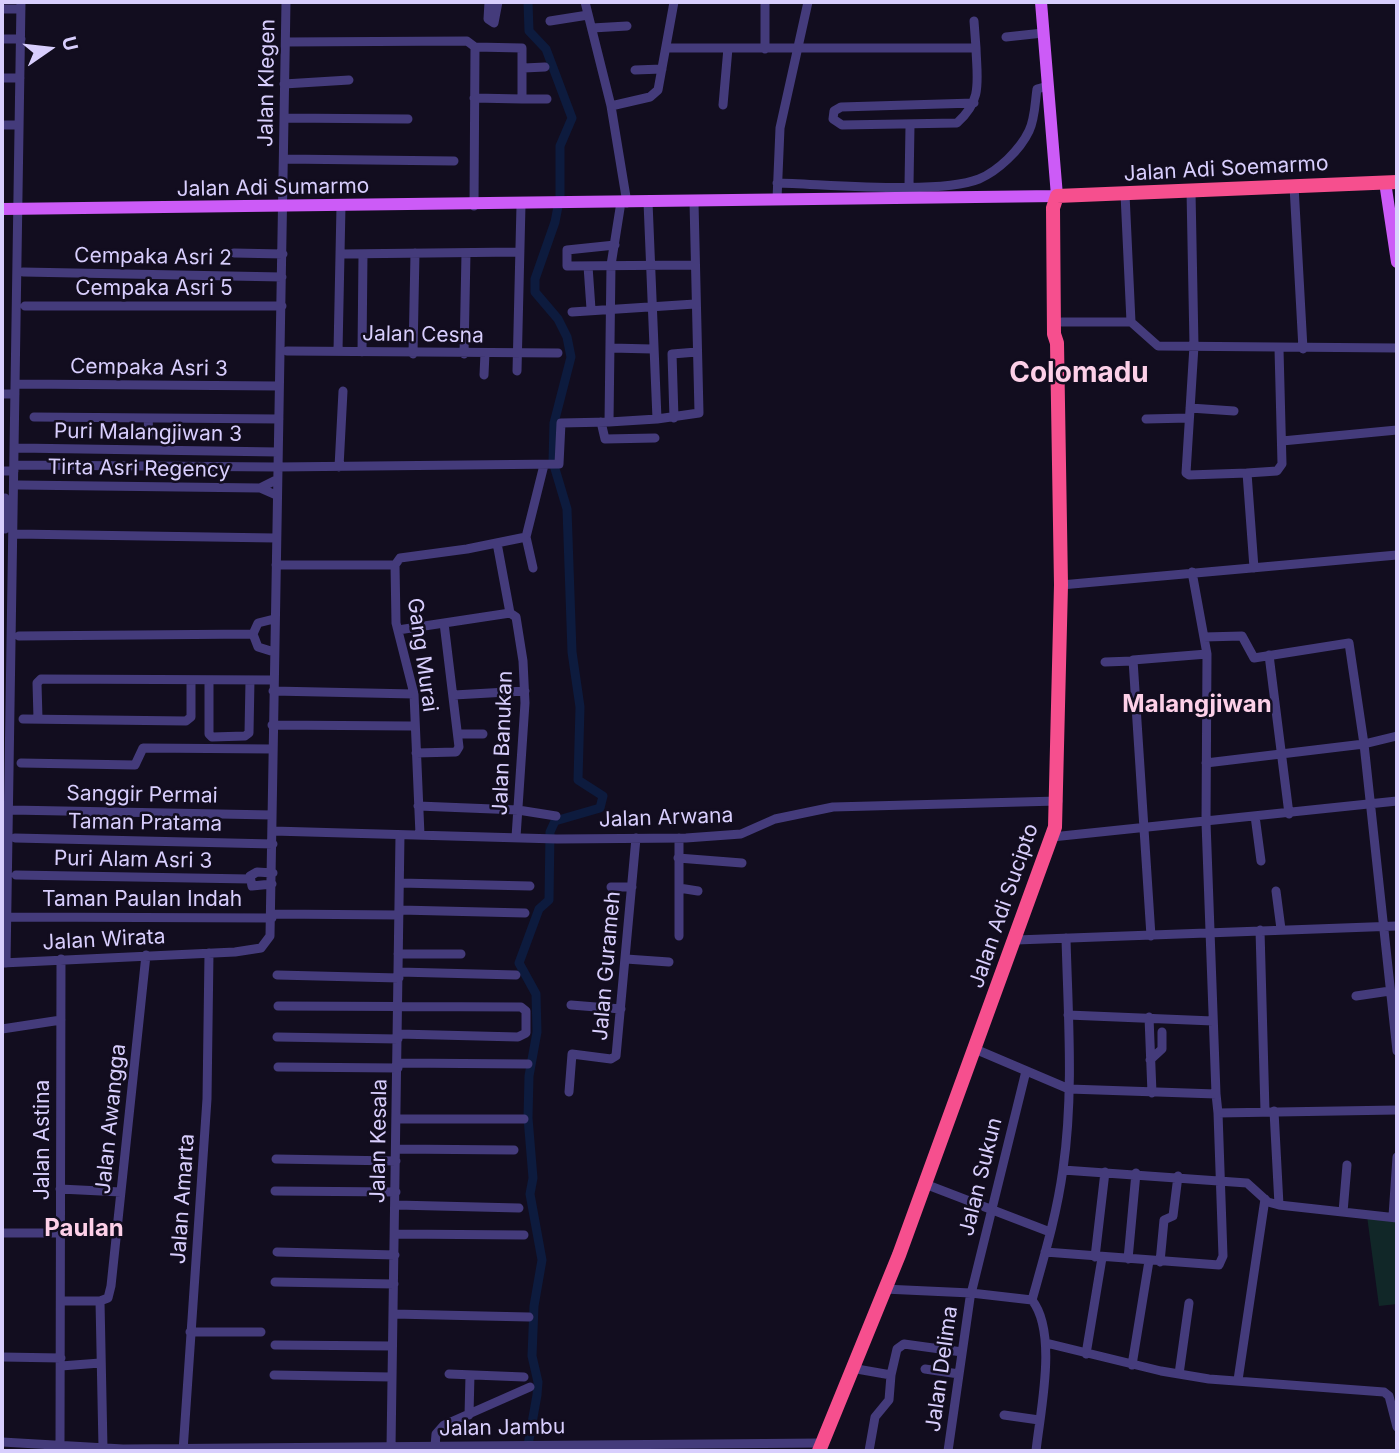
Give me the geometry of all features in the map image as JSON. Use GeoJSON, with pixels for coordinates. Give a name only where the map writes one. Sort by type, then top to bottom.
{"type":"FeatureCollection","features":[{"type":"Feature","properties":{"kind":"highway","name":"Jalan Adi Soemarmo"},"geometry":{"type":"LineString","coordinates":[[1057,196],[1391,182]]}},
{"type":"Feature","properties":{"kind":"highway","name":"Jalan Adi Sucipto"},"geometry":{"type":"LineString","coordinates":[[1057,196],[1061,208],[1062,321],[1062,333],[1057,343]]}},
{"type":"Feature","properties":{"kind":"highway","name":"Jalan Adi Sucipto"},"geometry":{"type":"LineString","coordinates":[[820,1447],[925,1184],[1052,837],[1058,801],[1061,585],[1057,343],[1054,334],[1053,208],[1057,196]]}},
{"type":"Feature","properties":{"kind":"main road","name":"Jalan Adi Sucipto"},"geometry":{"type":"LineString","coordinates":[[1041,2],[1057,196]]}},
{"type":"Feature","properties":{"kind":"main road"},"geometry":{"type":"LineString","coordinates":[[1391,182],[1397,262]]}},
{"type":"Feature","properties":{"kind":"main road","name":"Jalan Adi Sumarmo"},"geometry":{"type":"LineString","coordinates":[[2,209],[474,206],[1057,196]]}},
{"type":"Feature","properties":{"kind":"street","name":"Jalan Klegen"},"geometry":{"type":"LineString","coordinates":[[272,916],[272,725],[286,2]]}},
{"type":"Feature","properties":{"kind":"street"},"geometry":{"type":"LineString","coordinates":[[489,2],[488,19],[492,23],[498,19],[498,2]]}},
{"type":"Feature","properties":{"kind":"street"},"geometry":{"type":"LineString","coordinates":[[585,2],[611,106],[624,202],[611,265],[611,348],[605,439],[655,438]]}},
{"type":"Feature","properties":{"kind":"street"},"geometry":{"type":"LineString","coordinates":[[611,106],[654,94],[662,69],[674,2]]}},
{"type":"Feature","properties":{"kind":"street"},"geometry":{"type":"LineString","coordinates":[[765,2],[765,49]]}},
{"type":"Feature","properties":{"kind":"street"},"geometry":{"type":"LineString","coordinates":[[777,199],[780,128],[808,2]]}},
{"type":"Feature","properties":{"kind":"street"},"geometry":{"type":"LineString","coordinates":[[2,9],[21,6],[15,468],[7,498],[9,530],[4,963]]}},
{"type":"Feature","properties":{"kind":"street"},"geometry":{"type":"LineString","coordinates":[[550,21],[589,15]]}},
{"type":"Feature","properties":{"kind":"street"},"geometry":{"type":"LineString","coordinates":[[974,21],[978,93],[974,103],[971,110],[954,124],[838,124],[833,115],[841,107],[974,103]]}},
{"type":"Feature","properties":{"kind":"street"},"geometry":{"type":"LineString","coordinates":[[592,28],[627,26]]}},
{"type":"Feature","properties":{"kind":"street"},"geometry":{"type":"LineString","coordinates":[[1006,37],[1044,33]]}},
{"type":"Feature","properties":{"kind":"street"},"geometry":{"type":"LineString","coordinates":[[2,38],[21,39]]}},
{"type":"Feature","properties":{"kind":"street"},"geometry":{"type":"LineString","coordinates":[[286,42],[467,41],[475,47],[522,48],[522,99]]}},
{"type":"Feature","properties":{"kind":"street"},"geometry":{"type":"LineString","coordinates":[[474,206],[475,47]]}},
{"type":"Feature","properties":{"kind":"street"},"geometry":{"type":"LineString","coordinates":[[666,48],[976,48]]}},
{"type":"Feature","properties":{"kind":"street"},"geometry":{"type":"LineString","coordinates":[[723,105],[728,48]]}},
{"type":"Feature","properties":{"kind":"street"},"geometry":{"type":"LineString","coordinates":[[524,68],[545,67]]}},
{"type":"Feature","properties":{"kind":"street"},"geometry":{"type":"LineString","coordinates":[[635,70],[662,69]]}},
{"type":"Feature","properties":{"kind":"street"},"geometry":{"type":"LineString","coordinates":[[2,78],[20,78]]}},
{"type":"Feature","properties":{"kind":"street"},"geometry":{"type":"LineString","coordinates":[[284,84],[349,80]]}},
{"type":"Feature","properties":{"kind":"street"},"geometry":{"type":"LineString","coordinates":[[777,183],[957,184],[985,176],[1020,145],[1029,131],[1037,89],[1048,86]]}},
{"type":"Feature","properties":{"kind":"street"},"geometry":{"type":"LineString","coordinates":[[474,98],[547,99]]}},
{"type":"Feature","properties":{"kind":"street"},"geometry":{"type":"LineString","coordinates":[[284,118],[408,119]]}},
{"type":"Feature","properties":{"kind":"street"},"geometry":{"type":"LineString","coordinates":[[2,125],[19,125]]}},
{"type":"Feature","properties":{"kind":"street"},"geometry":{"type":"LineString","coordinates":[[909,185],[910,126]]}},
{"type":"Feature","properties":{"kind":"street"},"geometry":{"type":"LineString","coordinates":[[284,159],[454,160]]}},
{"type":"Feature","properties":{"kind":"street"},"geometry":{"type":"LineString","coordinates":[[1294,186],[1303,349]]}},
{"type":"Feature","properties":{"kind":"street"},"geometry":{"type":"LineString","coordinates":[[1191,191],[1194,346],[1187,474],[1247,473],[1280,469],[1282,441],[1279,349]]}},
{"type":"Feature","properties":{"kind":"street"},"geometry":{"type":"LineString","coordinates":[[1125,194],[1131,322],[1153,344],[1279,349],[1397,348]]}},
{"type":"Feature","properties":{"kind":"street"},"geometry":{"type":"LineString","coordinates":[[648,202],[648,266],[657,419]]}},
{"type":"Feature","properties":{"kind":"street"},"geometry":{"type":"LineString","coordinates":[[2,471],[15,468],[559,464],[561,423],[674,418],[699,412],[694,202]]}},
{"type":"Feature","properties":{"kind":"street"},"geometry":{"type":"LineString","coordinates":[[517,371],[521,205]]}},
{"type":"Feature","properties":{"kind":"street"},"geometry":{"type":"LineString","coordinates":[[338,351],[341,206]]}},
{"type":"Feature","properties":{"kind":"street"},"geometry":{"type":"LineString","coordinates":[[615,245],[566,250],[568,267],[695,265]]}},
{"type":"Feature","properties":{"kind":"street"},"geometry":{"type":"LineString","coordinates":[[340,254],[518,252]]}},
{"type":"Feature","properties":{"kind":"street"},"geometry":{"type":"LineString","coordinates":[[234,253],[283,254]]}},
{"type":"Feature","properties":{"kind":"street"},"geometry":{"type":"LineString","coordinates":[[413,354],[415,253]]}},
{"type":"Feature","properties":{"kind":"street"},"geometry":{"type":"LineString","coordinates":[[464,354],[466,253]]}},
{"type":"Feature","properties":{"kind":"street"},"geometry":{"type":"LineString","coordinates":[[362,352],[363,254]]}},
{"type":"Feature","properties":{"kind":"street"},"geometry":{"type":"LineString","coordinates":[[588,266],[591,309]]}},
{"type":"Feature","properties":{"kind":"street","name":"Cempaka Asri 2"},"geometry":{"type":"LineString","coordinates":[[23,272],[282,277]]}},
{"type":"Feature","properties":{"kind":"street"},"geometry":{"type":"LineString","coordinates":[[572,312],[652,304],[695,304]]}},
{"type":"Feature","properties":{"kind":"street","name":"Cempaka Asri 5"},"geometry":{"type":"LineString","coordinates":[[26,306],[282,306]]}},
{"type":"Feature","properties":{"kind":"street"},"geometry":{"type":"LineString","coordinates":[[1062,321],[1131,322]]}},
{"type":"Feature","properties":{"kind":"street"},"geometry":{"type":"LineString","coordinates":[[611,348],[652,349]]}},
{"type":"Feature","properties":{"kind":"street","name":"Jalan Cesna"},"geometry":{"type":"LineString","coordinates":[[286,351],[558,353]]}},
{"type":"Feature","properties":{"kind":"street"},"geometry":{"type":"LineString","coordinates":[[674,418],[672,354],[697,352]]}},
{"type":"Feature","properties":{"kind":"street"},"geometry":{"type":"LineString","coordinates":[[484,375],[485,353]]}},
{"type":"Feature","properties":{"kind":"street","name":"Cempaka Asri 3"},"geometry":{"type":"LineString","coordinates":[[19,384],[279,386]]}},
{"type":"Feature","properties":{"kind":"street"},"geometry":{"type":"LineString","coordinates":[[339,467],[343,391]]}},
{"type":"Feature","properties":{"kind":"street"},"geometry":{"type":"LineString","coordinates":[[2,394],[15,394]]}},
{"type":"Feature","properties":{"kind":"street"},"geometry":{"type":"LineString","coordinates":[[1146,419],[1234,411]]}},
{"type":"Feature","properties":{"kind":"street"},"geometry":{"type":"LineString","coordinates":[[34,417],[279,419]]}},
{"type":"Feature","properties":{"kind":"street"},"geometry":{"type":"LineString","coordinates":[[148,418],[149,434]]}},
{"type":"Feature","properties":{"kind":"street"},"geometry":{"type":"LineString","coordinates":[[1282,441],[1397,430]]}},
{"type":"Feature","properties":{"kind":"street","name":"Puri Malangjiwan 3"},"geometry":{"type":"LineString","coordinates":[[18,448],[278,452]]}},
{"type":"Feature","properties":{"kind":"street"},"geometry":{"type":"LineString","coordinates":[[533,568],[526,537],[546,465]]}},
{"type":"Feature","properties":{"kind":"street"},"geometry":{"type":"LineString","coordinates":[[1247,473],[1254,568]]}},
{"type":"Feature","properties":{"kind":"street","name":"Tirta Asri Regency"},"geometry":{"type":"LineString","coordinates":[[260,488],[276,480]]}},
{"type":"Feature","properties":{"kind":"street","name":"Tirta Asri Regency"},"geometry":{"type":"LineString","coordinates":[[18,485],[260,488],[276,495]]}},
{"type":"Feature","properties":{"kind":"street"},"geometry":{"type":"LineString","coordinates":[[9,530],[275,538]]}},
{"type":"Feature","properties":{"kind":"street"},"geometry":{"type":"LineString","coordinates":[[276,565],[395,565],[400,558],[411,555],[526,537]]}},
{"type":"Feature","properties":{"kind":"street","name":"Jalan Banukan"},"geometry":{"type":"LineString","coordinates":[[498,543],[510,613],[516,617],[525,691],[516,837]]}},
{"type":"Feature","properties":{"kind":"street"},"geometry":{"type":"LineString","coordinates":[[1061,585],[1397,555]]}},
{"type":"Feature","properties":{"kind":"street","name":"Gang Murai"},"geometry":{"type":"LineString","coordinates":[[395,565],[398,630],[414,694],[420,835]]}},
{"type":"Feature","properties":{"kind":"street"},"geometry":{"type":"LineString","coordinates":[[1045,1252],[1217,1266],[1221,1262],[1221,1179],[1206,822],[1207,654],[1192,572]]}},
{"type":"Feature","properties":{"kind":"street"},"geometry":{"type":"LineString","coordinates":[[398,630],[510,613]]}},
{"type":"Feature","properties":{"kind":"street"},"geometry":{"type":"LineString","coordinates":[[274,619],[258,623],[254,634],[258,647],[274,652]]}},
{"type":"Feature","properties":{"kind":"street"},"geometry":{"type":"LineString","coordinates":[[416,753],[456,752],[459,747],[444,623]]}},
{"type":"Feature","properties":{"kind":"street"},"geometry":{"type":"LineString","coordinates":[[19,636],[254,634]]}},
{"type":"Feature","properties":{"kind":"street"},"geometry":{"type":"LineString","coordinates":[[1204,638],[1242,636],[1252,657],[1349,643],[1364,744],[1382,927],[1395,1010],[1397,1051]]}},
{"type":"Feature","properties":{"kind":"street"},"geometry":{"type":"LineString","coordinates":[[1105,663],[1207,654]]}},
{"type":"Feature","properties":{"kind":"street"},"geometry":{"type":"LineString","coordinates":[[1269,655],[1289,814]]}},
{"type":"Feature","properties":{"kind":"street"},"geometry":{"type":"LineString","coordinates":[[1133,662],[1151,936]]}},
{"type":"Feature","properties":{"kind":"street"},"geometry":{"type":"LineString","coordinates":[[38,719],[37,683],[41,679],[273,680]]}},
{"type":"Feature","properties":{"kind":"street"},"geometry":{"type":"LineString","coordinates":[[23,719],[186,722],[191,717],[191,680]]}},
{"type":"Feature","properties":{"kind":"street"},"geometry":{"type":"LineString","coordinates":[[209,680],[209,734],[212,737],[245,736],[249,733],[250,680]]}},
{"type":"Feature","properties":{"kind":"street"},"geometry":{"type":"LineString","coordinates":[[273,691],[414,694]]}},
{"type":"Feature","properties":{"kind":"street"},"geometry":{"type":"LineString","coordinates":[[454,695],[525,691]]}},
{"type":"Feature","properties":{"kind":"street"},"geometry":{"type":"LineString","coordinates":[[272,725],[411,726]]}},
{"type":"Feature","properties":{"kind":"street"},"geometry":{"type":"LineString","coordinates":[[458,734],[483,734]]}},
{"type":"Feature","properties":{"kind":"street"},"geometry":{"type":"LineString","coordinates":[[1206,763],[1364,744],[1397,736]]}},
{"type":"Feature","properties":{"kind":"street"},"geometry":{"type":"LineString","coordinates":[[21,763],[135,765],[144,748],[273,749]]}},
{"type":"Feature","properties":{"kind":"street","name":"Jalan Arwana"},"geometry":{"type":"LineString","coordinates":[[273,831],[557,839],[679,838],[741,834],[775,819],[833,807],[1058,801]]}},
{"type":"Feature","properties":{"kind":"street"},"geometry":{"type":"LineString","coordinates":[[1052,837],[1397,802]]}},
{"type":"Feature","properties":{"kind":"street"},"geometry":{"type":"LineString","coordinates":[[418,806],[518,810],[556,816]]}},
{"type":"Feature","properties":{"kind":"street","name":"Sanggir Permai"},"geometry":{"type":"LineString","coordinates":[[11,810],[272,815]]}},
{"type":"Feature","properties":{"kind":"street"},"geometry":{"type":"LineString","coordinates":[[1255,816],[1261,861]]}},
{"type":"Feature","properties":{"kind":"street","name":"Jalan Kesala"},"geometry":{"type":"LineString","coordinates":[[386,1449],[395,1255],[400,835]]}},
{"type":"Feature","properties":{"kind":"street","name":"Taman Pratama"},"geometry":{"type":"LineString","coordinates":[[15,838],[273,844]]}},
{"type":"Feature","properties":{"kind":"street","name":"Jalan Gurameh"},"geometry":{"type":"LineString","coordinates":[[569,1091],[572,1054],[611,1059],[616,1056],[636,838]]}},
{"type":"Feature","properties":{"kind":"street"},"geometry":{"type":"LineString","coordinates":[[679,838],[679,936]]}},
{"type":"Feature","properties":{"kind":"street"},"geometry":{"type":"LineString","coordinates":[[678,858],[742,863]]}},
{"type":"Feature","properties":{"kind":"street","name":"Puri Alam Asri 3"},"geometry":{"type":"LineString","coordinates":[[16,875],[250,879],[252,873],[257,872],[273,878]]}},
{"type":"Feature","properties":{"kind":"street"},"geometry":{"type":"LineString","coordinates":[[400,883],[530,886]]}},
{"type":"Feature","properties":{"kind":"street"},"geometry":{"type":"LineString","coordinates":[[611,887],[632,887]]}},
{"type":"Feature","properties":{"kind":"street"},"geometry":{"type":"LineString","coordinates":[[679,888],[698,891]]}},
{"type":"Feature","properties":{"kind":"street"},"geometry":{"type":"LineString","coordinates":[[1276,891],[1281,929]]}},
{"type":"Feature","properties":{"kind":"street","name":"Taman Paulan Indah"},"geometry":{"type":"LineString","coordinates":[[11,917],[525,913]]}},
{"type":"Feature","properties":{"kind":"street","name":"Jalan Wirata"},"geometry":{"type":"LineString","coordinates":[[4,963],[261,948],[270,936],[272,916]]}},
{"type":"Feature","properties":{"kind":"street"},"geometry":{"type":"LineString","coordinates":[[1016,940],[1397,926]]}},
{"type":"Feature","properties":{"kind":"street"},"geometry":{"type":"LineString","coordinates":[[1260,930],[1270,1111],[1279,1205]]}},
{"type":"Feature","properties":{"kind":"street"},"geometry":{"type":"LineString","coordinates":[[1036,1451],[1046,1343],[1039,1313],[1032,1300],[1063,1170],[1069,1089],[1066,938]]}},
{"type":"Feature","properties":{"kind":"street","name":"Jalan Amarta"},"geometry":{"type":"LineString","coordinates":[[183,1449],[207,1100],[209,953]]}},
{"type":"Feature","properties":{"kind":"street"},"geometry":{"type":"LineString","coordinates":[[398,954],[461,954]]}},
{"type":"Feature","properties":{"kind":"street","name":"Jalan Awangga"},"geometry":{"type":"LineString","coordinates":[[103,1448],[100,1301],[105,1301],[110,1293],[146,955]]}},
{"type":"Feature","properties":{"kind":"street","name":"Jalan Astina"},"geometry":{"type":"LineString","coordinates":[[60,1449],[61,959]]}},
{"type":"Feature","properties":{"kind":"street"},"geometry":{"type":"LineString","coordinates":[[626,960],[669,962]]}},
{"type":"Feature","properties":{"kind":"street"},"geometry":{"type":"LineString","coordinates":[[277,975],[516,975]]}},
{"type":"Feature","properties":{"kind":"street"},"geometry":{"type":"LineString","coordinates":[[1356,996],[1390,991]]}},
{"type":"Feature","properties":{"kind":"street"},"geometry":{"type":"LineString","coordinates":[[571,1005],[621,1009]]}},
{"type":"Feature","properties":{"kind":"street"},"geometry":{"type":"LineString","coordinates":[[277,1037],[517,1037],[526,1032],[526,1014],[521,1007],[278,1006]]}},
{"type":"Feature","properties":{"kind":"street"},"geometry":{"type":"LineString","coordinates":[[1068,1015],[1213,1021]]}},
{"type":"Feature","properties":{"kind":"street"},"geometry":{"type":"LineString","coordinates":[[1149,1017],[1152,1093]]}},
{"type":"Feature","properties":{"kind":"street"},"geometry":{"type":"LineString","coordinates":[[2,1028],[61,1020]]}},
{"type":"Feature","properties":{"kind":"street"},"geometry":{"type":"LineString","coordinates":[[1150,1060],[1162,1049],[1162,1032]]}},
{"type":"Feature","properties":{"kind":"street"},"geometry":{"type":"LineString","coordinates":[[975,1049],[1069,1089],[1216,1094]]}},
{"type":"Feature","properties":{"kind":"street"},"geometry":{"type":"LineString","coordinates":[[278,1067],[528,1064]]}},
{"type":"Feature","properties":{"kind":"street","name":"Jalan Sukun"},"geometry":{"type":"LineString","coordinates":[[971,1293],[1026,1071]]}},
{"type":"Feature","properties":{"kind":"street"},"geometry":{"type":"LineString","coordinates":[[1218,1113],[1397,1110]]}},
{"type":"Feature","properties":{"kind":"street"},"geometry":{"type":"LineString","coordinates":[[398,1119],[524,1119]]}},
{"type":"Feature","properties":{"kind":"street"},"geometry":{"type":"LineString","coordinates":[[396,1149],[514,1150]]}},
{"type":"Feature","properties":{"kind":"street"},"geometry":{"type":"LineString","coordinates":[[1063,1170],[1221,1179],[1247,1183],[1265,1199],[1279,1205],[1395,1217],[1397,1157]]}},
{"type":"Feature","properties":{"kind":"street"},"geometry":{"type":"LineString","coordinates":[[276,1159],[396,1161]]}},
{"type":"Feature","properties":{"kind":"street"},"geometry":{"type":"LineString","coordinates":[[1343,1212],[1347,1165]]}},
{"type":"Feature","properties":{"kind":"street"},"geometry":{"type":"LineString","coordinates":[[1086,1354],[1105,1172]]}},
{"type":"Feature","properties":{"kind":"street"},"geometry":{"type":"LineString","coordinates":[[1128,1259],[1136,1173]]}},
{"type":"Feature","properties":{"kind":"street"},"geometry":{"type":"LineString","coordinates":[[1132,1365],[1164,1220],[1173,1216],[1178,1176]]}},
{"type":"Feature","properties":{"kind":"street"},"geometry":{"type":"LineString","coordinates":[[925,1184],[1050,1232]]}},
{"type":"Feature","properties":{"kind":"street"},"geometry":{"type":"LineString","coordinates":[[60,1189],[121,1192]]}},
{"type":"Feature","properties":{"kind":"street"},"geometry":{"type":"LineString","coordinates":[[275,1191],[396,1192]]}},
{"type":"Feature","properties":{"kind":"street"},"geometry":{"type":"LineString","coordinates":[[1238,1380],[1265,1199]]}},
{"type":"Feature","properties":{"kind":"street"},"geometry":{"type":"LineString","coordinates":[[396,1205],[519,1208]]}},
{"type":"Feature","properties":{"kind":"street"},"geometry":{"type":"LineString","coordinates":[[2,1233],[61,1233]]}},
{"type":"Feature","properties":{"kind":"street"},"geometry":{"type":"LineString","coordinates":[[395,1234],[524,1235]]}},
{"type":"Feature","properties":{"kind":"street"},"geometry":{"type":"LineString","coordinates":[[277,1252],[395,1255]]}},
{"type":"Feature","properties":{"kind":"street"},"geometry":{"type":"LineString","coordinates":[[275,1282],[394,1284]]}},
{"type":"Feature","properties":{"kind":"street"},"geometry":{"type":"LineString","coordinates":[[884,1289],[971,1293],[1032,1300]]}},
{"type":"Feature","properties":{"kind":"street","name":"Jalan Delima"},"geometry":{"type":"LineString","coordinates":[[948,1451],[971,1293]]}},
{"type":"Feature","properties":{"kind":"street"},"geometry":{"type":"LineString","coordinates":[[61,1301],[100,1301]]}},
{"type":"Feature","properties":{"kind":"street"},"geometry":{"type":"LineString","coordinates":[[1179,1374],[1189,1303]]}},
{"type":"Feature","properties":{"kind":"street"},"geometry":{"type":"LineString","coordinates":[[393,1314],[529,1317]]}},
{"type":"Feature","properties":{"kind":"street"},"geometry":{"type":"LineString","coordinates":[[190,1332],[261,1332]]}},
{"type":"Feature","properties":{"kind":"street"},"geometry":{"type":"LineString","coordinates":[[1046,1343],[1179,1374],[1384,1392],[1389,1396],[1397,1427]]}},
{"type":"Feature","properties":{"kind":"street"},"geometry":{"type":"LineString","coordinates":[[869,1451],[875,1416],[889,1400],[897,1349],[904,1344],[962,1352]]}},
{"type":"Feature","properties":{"kind":"street"},"geometry":{"type":"LineString","coordinates":[[275,1345],[392,1346]]}},
{"type":"Feature","properties":{"kind":"street"},"geometry":{"type":"LineString","coordinates":[[2,1357],[100,1363]]}},
{"type":"Feature","properties":{"kind":"street"},"geometry":{"type":"LineString","coordinates":[[851,1368],[891,1375]]}},
{"type":"Feature","properties":{"kind":"street"},"geometry":{"type":"LineString","coordinates":[[925,1369],[959,1374]]}},
{"type":"Feature","properties":{"kind":"street"},"geometry":{"type":"LineString","coordinates":[[449,1374],[524,1377]]}},
{"type":"Feature","properties":{"kind":"street"},"geometry":{"type":"LineString","coordinates":[[274,1375],[391,1377]]}},
{"type":"Feature","properties":{"kind":"street"},"geometry":{"type":"LineString","coordinates":[[469,1415],[470,1375]]}},
{"type":"Feature","properties":{"kind":"street"},"geometry":{"type":"LineString","coordinates":[[435,1446],[439,1430],[530,1387]]}},
{"type":"Feature","properties":{"kind":"street"},"geometry":{"type":"LineString","coordinates":[[1004,1415],[1039,1420]]}},
{"type":"Feature","properties":{"kind":"street","name":"Jalan Jambu"},"geometry":{"type":"LineString","coordinates":[[2,1442],[60,1449],[386,1449],[540,1444],[820,1447]]}},
{"type":"Feature","properties":{"kind":"green space"},"geometry":{"type":"Polygon","coordinates":[[[1367,1216],[1397,1221],[1397,1304],[1379,1306],[1367,1216]]]}},
{"type":"Feature","properties":{"kind":"waterway"},"geometry":{"type":"LineString","coordinates":[[527,1451],[537,1395],[538,1382],[532,1356],[534,1306],[542,1260],[530,1194],[533,1178],[528,1118],[529,1076],[537,1032],[536,994],[519,963],[539,909],[549,900],[550,832],[555,821],[600,808],[603,796],[578,780],[580,707],[572,652],[567,509],[553,462],[554,423],[571,357],[567,337],[558,319],[535,292],[535,279],[555,222],[560,196],[560,146],[572,118],[546,49],[529,31],[528,2]]}},
{"type":"Feature","properties":{"kind":"district","name":"Colomadu"},"geometry":{"type":"Point","coordinates":[1079,374]}},
{"type":"Feature","properties":{"kind":"district","name":"Malangjiwan"},"geometry":{"type":"Point","coordinates":[1197,705]}},
{"type":"Feature","properties":{"kind":"district","name":"Paulan"},"geometry":{"type":"Point","coordinates":[84,1229]}}]}
